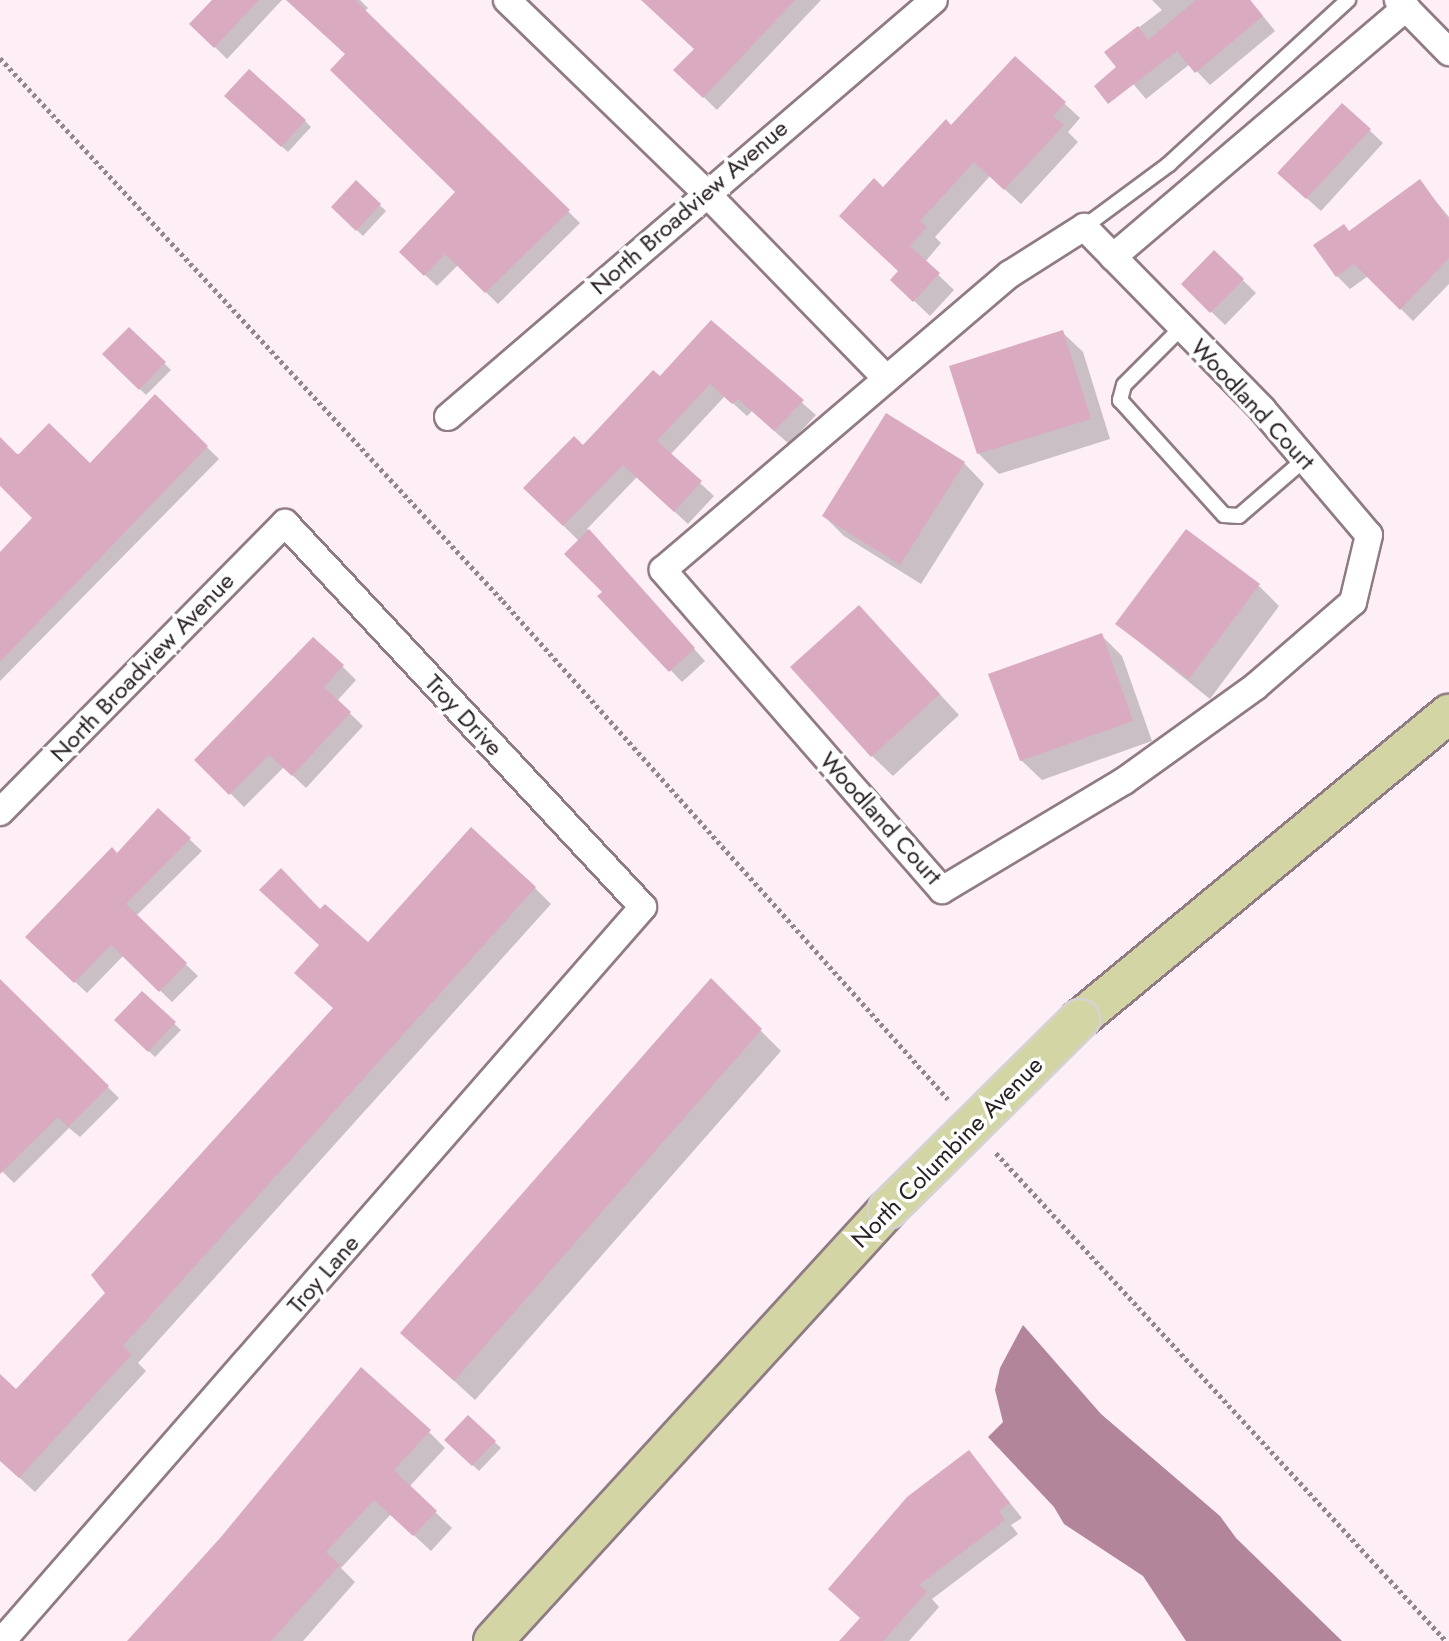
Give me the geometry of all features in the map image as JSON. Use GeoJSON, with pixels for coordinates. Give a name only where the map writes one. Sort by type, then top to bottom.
{"type":"FeatureCollection","features":[{"type":"Feature","properties":{"kind":"main road","name":"North Columbine Avenue"},"geometry":{"type":"LineString","coordinates":[[493,1641],[888,1209],[1080,1019],[1449,714]]}},
{"type":"Feature","properties":{"kind":"street"},"geometry":{"type":"LineString","coordinates":[[507,0],[705,192],[886,378]]}},
{"type":"Feature","properties":{"kind":"street","name":"North Broadview Avenue"},"geometry":{"type":"LineString","coordinates":[[447,417],[705,192],[934,0]]}},
{"type":"Feature","properties":{"kind":"street"},"geometry":{"type":"LineString","coordinates":[[1113,257],[1402,4],[1449,52]]}},
{"type":"Feature","properties":{"kind":"street","name":"Woodland Court"},"geometry":{"type":"LineString","coordinates":[[1084,227],[1305,459],[1369,535],[1353,602],[1255,687],[1124,781],[942,890],[663,570],[1010,274],[1084,227]]}},
{"type":"Feature","properties":{"kind":"street","name":"North Broadview Avenue"},"geometry":{"type":"LineString","coordinates":[[0,812],[285,523]]}},
{"type":"Feature","properties":{"kind":"street","name":"Troy Drive"},"geometry":{"type":"LineString","coordinates":[[285,523],[643,907]]}},
{"type":"Feature","properties":{"kind":"street","name":"Troy Lane"},"geometry":{"type":"LineString","coordinates":[[2,1641],[643,907]]}},
{"type":"Feature","properties":{"kind":"lane"},"geometry":{"type":"LineString","coordinates":[[1084,227],[1169,164],[1348,0]]}},
{"type":"Feature","properties":{"kind":"lane"},"geometry":{"type":"LineString","coordinates":[[1182,327],[1124,385],[1120,400],[1224,515],[1239,516],[1305,459]]}},
{"type":"Feature","properties":{"kind":"path"},"geometry":{"type":"LineString","coordinates":[[0,58],[503,601],[954,1106]]}},
{"type":"Feature","properties":{"kind":"path"},"geometry":{"type":"LineString","coordinates":[[991,1147],[1446,1641]]}},
{"type":"Feature","properties":{"kind":"shaded area"},"geometry":{"type":"Polygon","coordinates":[[[1023,1325],[1101,1414],[1220,1516],[1236,1538],[1342,1641],[1186,1641],[1143,1576],[1064,1524],[1054,1507],[988,1437],[1003,1422],[995,1390],[1000,1368],[1023,1325]]]}},
{"type":"Feature","properties":{"kind":"building"},"geometry":{"type":"Polygon","coordinates":[[[212,0],[259,0],[214,48],[189,24],[212,0]]]}},
{"type":"Feature","properties":{"kind":"building"},"geometry":{"type":"Polygon","coordinates":[[[286,0],[355,0],[570,210],[485,293],[445,254],[424,276],[399,252],[455,192],[330,70],[345,54],[286,0]]]}},
{"type":"Feature","properties":{"kind":"building"},"geometry":{"type":"Polygon","coordinates":[[[641,0],[795,0],[703,98],[673,70],[694,49],[641,0]]]}},
{"type":"Feature","properties":{"kind":"building"},"geometry":{"type":"Polygon","coordinates":[[[1196,0],[1250,0],[1263,16],[1195,73],[1177,51],[1108,104],[1094,86],[1116,67],[1104,52],[1138,26],[1148,40],[1196,0]]]}},
{"type":"Feature","properties":{"kind":"building"},"geometry":{"type":"Polygon","coordinates":[[[1015,56],[1066,102],[1053,116],[1064,125],[1004,190],[974,162],[920,221],[927,227],[910,246],[940,273],[913,302],[890,280],[898,271],[839,216],[874,178],[883,187],[946,119],[951,125],[1015,56]]]}},
{"type":"Feature","properties":{"kind":"building"},"geometry":{"type":"Polygon","coordinates":[[[249,69],[306,120],[281,147],[224,96],[249,69]]]}},
{"type":"Feature","properties":{"kind":"building"},"geometry":{"type":"Polygon","coordinates":[[[1342,103],[1371,129],[1306,199],[1277,173],[1342,103]]]}},
{"type":"Feature","properties":{"kind":"building"},"geometry":{"type":"Polygon","coordinates":[[[1420,179],[1449,220],[1449,258],[1400,310],[1354,264],[1336,277],[1313,245],[1344,224],[1349,231],[1420,179]]]}},
{"type":"Feature","properties":{"kind":"building"},"geometry":{"type":"Polygon","coordinates":[[[356,180],[381,204],[356,231],[331,207],[356,180]]]}},
{"type":"Feature","properties":{"kind":"building"},"geometry":{"type":"Polygon","coordinates":[[[1214,250],[1244,279],[1210,313],[1181,284],[1214,250]]]}},
{"type":"Feature","properties":{"kind":"building"},"geometry":{"type":"Polygon","coordinates":[[[711,320],[804,400],[774,431],[738,399],[732,404],[710,384],[657,441],[702,481],[674,512],[623,465],[563,526],[523,488],[574,436],[583,445],[653,370],[660,376],[711,320]]]}},
{"type":"Feature","properties":{"kind":"building"},"geometry":{"type":"Polygon","coordinates":[[[129,327],[166,362],[139,390],[102,354],[129,327]]]}},
{"type":"Feature","properties":{"kind":"building"},"geometry":{"type":"Polygon","coordinates":[[[1063,330],[1091,419],[977,454],[949,366],[1063,330]]]}},
{"type":"Feature","properties":{"kind":"building"},"geometry":{"type":"Polygon","coordinates":[[[155,394],[208,446],[0,662],[0,552],[32,518],[0,486],[0,437],[18,455],[49,423],[90,463],[155,394]]]}},
{"type":"Feature","properties":{"kind":"building"},"geometry":{"type":"Polygon","coordinates":[[[886,413],[965,462],[900,565],[822,516],[886,413]]]}},
{"type":"Feature","properties":{"kind":"building"},"geometry":{"type":"Polygon","coordinates":[[[589,529],[695,648],[669,672],[597,596],[602,592],[564,554],[589,529]]]}},
{"type":"Feature","properties":{"kind":"building"},"geometry":{"type":"Polygon","coordinates":[[[1186,529],[1260,584],[1189,679],[1115,624],[1186,529]]]}},
{"type":"Feature","properties":{"kind":"building"},"geometry":{"type":"Polygon","coordinates":[[[859,605],[940,694],[871,757],[790,667],[859,605]]]}},
{"type":"Feature","properties":{"kind":"building"},"geometry":{"type":"Polygon","coordinates":[[[1102,633],[1133,721],[1020,761],[988,674],[1102,633]]]}},
{"type":"Feature","properties":{"kind":"building"},"geometry":{"type":"Polygon","coordinates":[[[313,637],[344,665],[324,687],[351,712],[292,776],[269,755],[229,795],[194,760],[313,637]]]}},
{"type":"Feature","properties":{"kind":"building"},"geometry":{"type":"Polygon","coordinates":[[[158,808],[191,838],[126,904],[187,963],[159,992],[111,945],[74,983],[25,937],[112,847],[117,853],[158,808]]]}},
{"type":"Feature","properties":{"kind":"building"},"geometry":{"type":"Polygon","coordinates":[[[471,827],[536,887],[123,1346],[132,1354],[19,1478],[0,1461],[0,1374],[16,1389],[105,1293],[91,1275],[333,1008],[294,973],[319,945],[259,890],[281,868],[320,909],[325,904],[368,942],[471,827]]]}},
{"type":"Feature","properties":{"kind":"building"},"geometry":{"type":"Polygon","coordinates":[[[711,978],[762,1029],[454,1381],[400,1333],[711,978]]]}},
{"type":"Feature","properties":{"kind":"building"},"geometry":{"type":"Polygon","coordinates":[[[0,979],[109,1086],[68,1127],[58,1117],[0,1174],[0,979]]]}},
{"type":"Feature","properties":{"kind":"building"},"geometry":{"type":"Polygon","coordinates":[[[142,991],[176,1022],[148,1052],[114,1020],[142,991]]]}},
{"type":"Feature","properties":{"kind":"building"},"geometry":{"type":"Polygon","coordinates":[[[361,1367],[431,1430],[394,1470],[437,1511],[413,1536],[374,1500],[326,1552],[340,1565],[271,1641],[127,1641],[221,1537],[361,1367]]]}},
{"type":"Feature","properties":{"kind":"building"},"geometry":{"type":"Polygon","coordinates":[[[468,1415],[496,1441],[472,1466],[444,1440],[468,1415]]]}},
{"type":"Feature","properties":{"kind":"building"},"geometry":{"type":"Polygon","coordinates":[[[969,1450],[1010,1503],[999,1511],[1005,1520],[919,1585],[927,1592],[883,1641],[839,1641],[860,1618],[828,1589],[907,1497],[969,1450]]]}}]}
